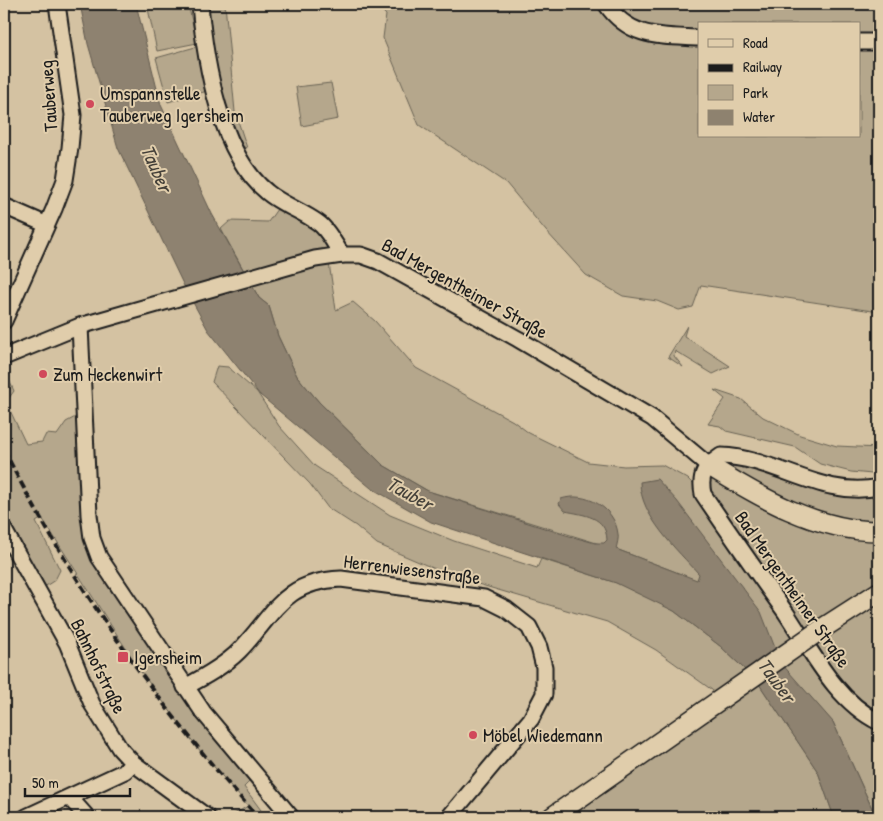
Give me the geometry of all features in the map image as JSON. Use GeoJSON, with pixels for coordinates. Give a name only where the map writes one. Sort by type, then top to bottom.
{"type":"FeatureCollection","features":[{"type":"Feature","properties":{"kind":"main road"},"geometry":{"type":"LineString","coordinates":[[708,465],[750,491],[820,522],[854,531],[879,531]]}},
{"type":"Feature","properties":{"kind":"main road"},"geometry":{"type":"LineString","coordinates":[[552,817],[823,628],[879,592]]}},
{"type":"Feature","properties":{"kind":"street","name":"Tauberweg"},"geometry":{"type":"LineString","coordinates":[[4,321],[65,180],[73,115],[57,4]]}},
{"type":"Feature","properties":{"kind":"street"},"geometry":{"type":"LineString","coordinates":[[200,4],[206,55],[230,143],[244,168],[267,192],[322,226],[342,254]]}},
{"type":"Feature","properties":{"kind":"street"},"geometry":{"type":"LineString","coordinates":[[606,4],[615,16],[630,28],[644,34],[698,38]]}},
{"type":"Feature","properties":{"kind":"street"},"geometry":{"type":"LineString","coordinates":[[860,42],[879,42]]}},
{"type":"Feature","properties":{"kind":"street"},"geometry":{"type":"LineString","coordinates":[[4,206],[46,224]]}},
{"type":"Feature","properties":{"kind":"street","name":"Bad Mergentheimer Straße"},"geometry":{"type":"LineString","coordinates":[[4,357],[80,326],[282,270],[315,259],[342,254],[361,255],[378,261],[518,338],[652,418],[708,465],[700,481],[703,494],[824,671],[850,702],[863,714],[879,722]]}},
{"type":"Feature","properties":{"kind":"street"},"geometry":{"type":"LineString","coordinates":[[80,326],[92,538],[99,557],[110,577],[203,712],[291,817]]}},
{"type":"Feature","properties":{"kind":"street"},"geometry":{"type":"LineString","coordinates":[[708,465],[721,456],[730,456],[780,468],[824,485],[845,490],[879,487]]}},
{"type":"Feature","properties":{"kind":"street","name":"Bahnhofstraße"},"geometry":{"type":"LineString","coordinates":[[4,530],[67,643],[92,704],[120,749],[133,763],[207,817]]}},
{"type":"Feature","properties":{"kind":"street","name":"Herrenwiesenstraße"},"geometry":{"type":"LineString","coordinates":[[185,687],[206,676],[239,650],[283,599],[294,591],[320,580],[340,579],[484,598],[506,609],[529,627],[540,647],[544,667],[544,694],[531,719],[449,817]]}},
{"type":"Feature","properties":{"kind":"street"},"geometry":{"type":"LineString","coordinates":[[26,817],[125,771],[133,763]]}},
{"type":"Feature","properties":{"kind":"street"},"geometry":{"type":"LineString","coordinates":[[70,798],[87,817]]}},
{"type":"Feature","properties":{"kind":"green space"},"geometry":{"type":"Polygon","coordinates":[[[147,4],[188,4],[197,43],[157,51],[147,4]]]}},
{"type":"Feature","properties":{"kind":"green space"},"geometry":{"type":"Polygon","coordinates":[[[200,4],[225,4],[235,112],[247,148],[230,143],[200,4]]]}},
{"type":"Feature","properties":{"kind":"green space"},"geometry":{"type":"Polygon","coordinates":[[[376,4],[879,4],[879,312],[701,285],[693,307],[679,310],[657,301],[623,296],[586,275],[506,183],[419,125],[383,38],[386,15],[376,4]]]}},
{"type":"Feature","properties":{"kind":"green space"},"geometry":{"type":"Polygon","coordinates":[[[199,46],[211,90],[168,102],[156,58],[199,46]]]}},
{"type":"Feature","properties":{"kind":"green space"},"geometry":{"type":"Polygon","coordinates":[[[331,83],[338,119],[302,126],[296,87],[331,83]]]}},
{"type":"Feature","properties":{"kind":"green space"},"geometry":{"type":"Polygon","coordinates":[[[282,202],[297,212],[342,255],[329,263],[336,310],[353,302],[375,321],[416,368],[513,421],[529,433],[588,462],[624,466],[662,465],[688,479],[702,493],[700,481],[721,456],[824,485],[879,487],[879,817],[876,817],[833,722],[678,581],[676,572],[616,549],[428,491],[383,465],[319,402],[297,376],[278,336],[269,306],[259,298],[221,229],[230,221],[268,222],[282,202]]]}},
{"type":"Feature","properties":{"kind":"green space"},"geometry":{"type":"Polygon","coordinates":[[[687,326],[684,336],[730,366],[713,374],[675,351],[674,356],[683,367],[668,357],[687,326]]]}},
{"type":"Feature","properties":{"kind":"green space"},"geometry":{"type":"Polygon","coordinates":[[[217,366],[228,367],[257,392],[279,426],[315,466],[390,515],[454,541],[537,568],[541,559],[617,583],[674,611],[720,646],[757,681],[818,772],[834,817],[552,817],[704,711],[729,708],[712,690],[656,650],[607,622],[454,577],[377,544],[356,526],[328,508],[310,484],[212,382],[217,366]]]}},
{"type":"Feature","properties":{"kind":"green space"},"geometry":{"type":"Polygon","coordinates":[[[4,369],[14,391],[6,402],[26,444],[42,442],[46,434],[57,435],[66,422],[83,413],[92,538],[255,776],[244,787],[266,817],[229,817],[248,806],[197,747],[141,672],[42,518],[36,522],[60,570],[55,580],[38,591],[4,530],[4,369]]]}},
{"type":"Feature","properties":{"kind":"green space"},"geometry":{"type":"Polygon","coordinates":[[[714,390],[741,399],[763,417],[800,435],[837,446],[879,448],[879,472],[872,474],[851,472],[820,464],[795,447],[726,431],[720,426],[708,424],[725,399],[714,390]]]}},
{"type":"Feature","properties":{"kind":"water","name":"Tauber"},"geometry":{"type":"Polygon","coordinates":[[[80,4],[136,4],[161,105],[212,214],[259,298],[269,306],[278,336],[297,376],[319,402],[383,465],[428,491],[566,535],[595,543],[604,543],[607,540],[606,532],[598,521],[565,511],[559,504],[561,499],[570,497],[589,499],[605,509],[616,524],[618,541],[616,549],[697,580],[699,574],[661,532],[646,507],[640,482],[657,479],[677,501],[761,612],[781,663],[833,722],[876,817],[834,817],[818,772],[757,681],[720,646],[674,611],[616,583],[431,522],[371,488],[260,395],[208,330],[183,284],[118,148],[88,44],[80,4]]]}},
{"type":"Feature","properties":{"kind":"railway"},"geometry":{"type":"LineString","coordinates":[[4,450],[57,547],[119,642],[186,733],[258,817]]}},
{"type":"Feature","properties":{"kind":"place","name":"Umspannstelle Tauberweg Igersheim"},"geometry":{"type":"Point","coordinates":[90,104]}},
{"type":"Feature","properties":{"kind":"place","name":"Zum Heckenwirt"},"geometry":{"type":"Point","coordinates":[43,374]}},
{"type":"Feature","properties":{"kind":"place","name":"Igersheim"},"geometry":{"type":"Point","coordinates":[123,657]}},
{"type":"Feature","properties":{"kind":"place","name":"Möbel Wiedemann"},"geometry":{"type":"Point","coordinates":[473,735]}}]}
